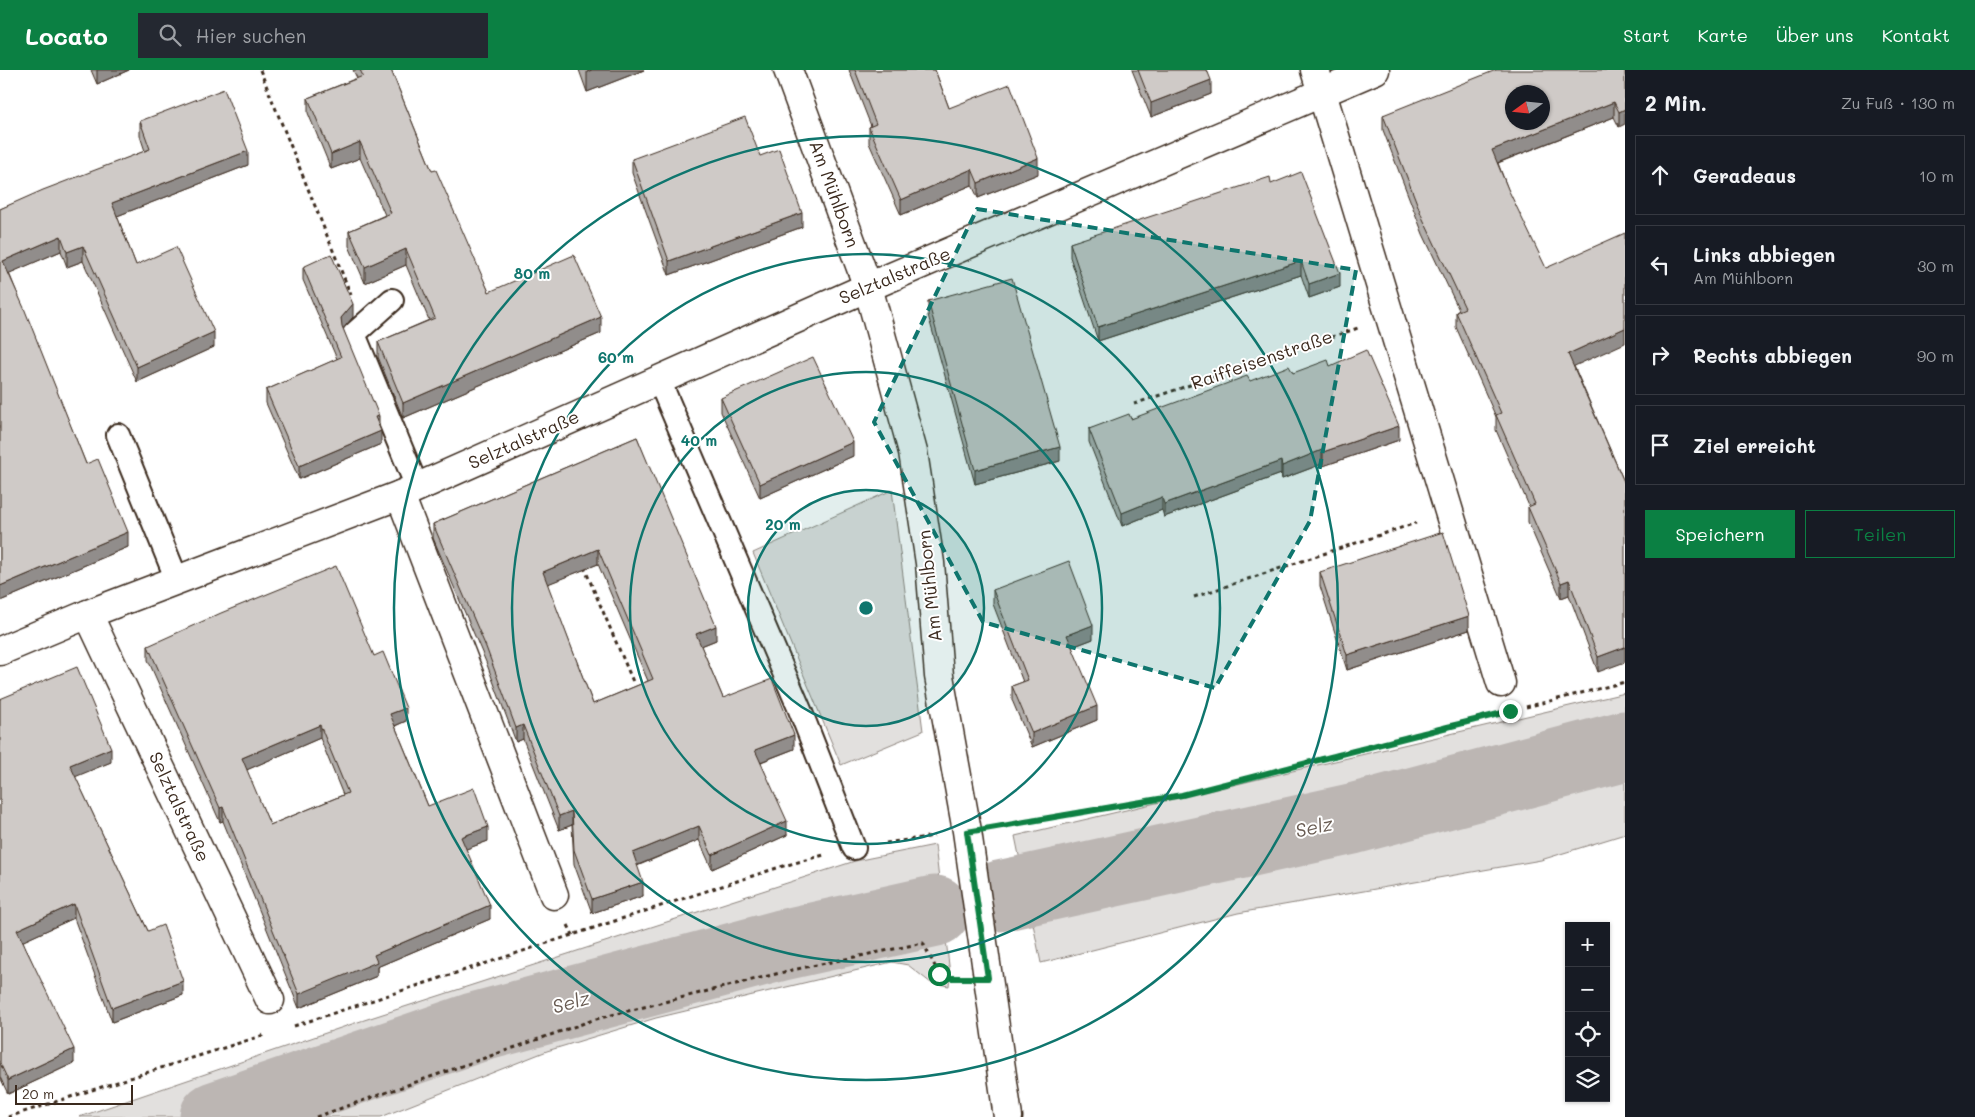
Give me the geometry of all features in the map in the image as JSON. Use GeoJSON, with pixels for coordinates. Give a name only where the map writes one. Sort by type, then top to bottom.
{"type":"FeatureCollection","features":[{"type":"Feature","properties":{"kind":"street","name":"Am Mühlborn"},"geometry":{"type":"LineString","coordinates":[[788,70],[868,287],[913,452],[930,563],[939,676],[967,835],[1008,1117]]}},
{"type":"Feature","properties":{"kind":"street","name":"Selztalstraße"},"geometry":{"type":"LineString","coordinates":[[0,650],[88,614],[408,491],[868,287],[1319,81],[1375,70]]}},
{"type":"Feature","properties":{"kind":"street"},"geometry":{"type":"LineString","coordinates":[[1319,81],[1501,684]]}},
{"type":"Feature","properties":{"kind":"street"},"geometry":{"type":"LineString","coordinates":[[408,491],[554,895]]}},
{"type":"Feature","properties":{"kind":"street","name":"Selztalstraße"},"geometry":{"type":"LineString","coordinates":[[88,614],[270,1000]]}},
{"type":"Feature","properties":{"kind":"lane"},"geometry":{"type":"LineString","coordinates":[[392,300],[354,334],[408,491]]}},
{"type":"Feature","properties":{"kind":"lane"},"geometry":{"type":"LineString","coordinates":[[659,380],[800,710],[854,848]]}},
{"type":"Feature","properties":{"kind":"lane"},"geometry":{"type":"LineString","coordinates":[[118,435],[177,580]]}},
{"type":"Feature","properties":{"kind":"path"},"geometry":{"type":"LineString","coordinates":[[260,70],[363,326]]}},
{"type":"Feature","properties":{"kind":"path","name":"Raiffeisenstraße"},"geometry":{"type":"LineString","coordinates":[[1134,404],[1390,317]]}},
{"type":"Feature","properties":{"kind":"path"},"geometry":{"type":"LineString","coordinates":[[1194,597],[1449,512]]}},
{"type":"Feature","properties":{"kind":"path"},"geometry":{"type":"LineString","coordinates":[[584,566],[634,684]]}},
{"type":"Feature","properties":{"kind":"path"},"geometry":{"type":"LineString","coordinates":[[1519,708],[1625,682]]}},
{"type":"Feature","properties":{"kind":"path"},"geometry":{"type":"LineString","coordinates":[[285,1028],[780,867],[854,848],[967,835],[1182,795],[1490,716]]}},
{"type":"Feature","properties":{"kind":"path"},"geometry":{"type":"LineString","coordinates":[[316,1117],[596,1019],[792,970],[923,943],[939,974],[950,978],[987,973]]}},
{"type":"Feature","properties":{"kind":"path"},"geometry":{"type":"LineString","coordinates":[[8,1117],[267,1034]]}},
{"type":"Feature","properties":{"kind":"highlighted area"},"geometry":{"type":"Polygon","coordinates":[[[977,209],[1356,270],[1310,521],[1215,688],[983,622],[874,422],[977,209]]]}},
{"type":"Feature","properties":{"kind":"shaded area"},"geometry":{"type":"Polygon","coordinates":[[[892,490],[923,731],[841,765],[753,553],[892,490]]]}},
{"type":"Feature","properties":{"kind":"shaded area"},"geometry":{"type":"Polygon","coordinates":[[[1625,693],[1625,834],[1541,860],[1238,913],[1041,963],[1015,836],[1625,693]]]}},
{"type":"Feature","properties":{"kind":"shaded area"},"geometry":{"type":"Polygon","coordinates":[[[935,845],[950,974],[949,986],[931,983],[908,965],[892,962],[656,1018],[547,1051],[381,1117],[79,1117],[358,1022],[855,861],[935,845]]]}},
{"type":"Feature","properties":{"kind":"building"},"geometry":{"type":"Polygon","coordinates":[[[360,70],[391,70],[432,171],[436,170],[489,292],[574,255],[601,317],[403,403],[378,342],[435,318],[406,249],[365,267],[349,231],[391,213],[360,142],[331,154],[308,98],[363,76],[360,70]]]}},
{"type":"Feature","properties":{"kind":"building"},"geometry":{"type":"Polygon","coordinates":[[[855,70],[935,70],[949,108],[1010,84],[1038,158],[978,183],[972,169],[901,200],[869,127],[876,124],[855,70]]]}},
{"type":"Feature","properties":{"kind":"building"},"geometry":{"type":"Polygon","coordinates":[[[1138,70],[1207,70],[1211,80],[1151,103],[1138,70]]]}},
{"type":"Feature","properties":{"kind":"building"},"geometry":{"type":"Polygon","coordinates":[[[1496,70],[1625,70],[1625,109],[1619,112],[1614,102],[1550,127],[1550,85],[1505,85],[1505,130],[1543,130],[1492,150],[1508,189],[1546,268],[1625,233],[1625,328],[1568,354],[1625,484],[1625,647],[1598,657],[1569,580],[1561,583],[1528,507],[1535,504],[1496,415],[1501,413],[1456,312],[1465,308],[1423,219],[1383,115],[1496,70]]]}},
{"type":"Feature","properties":{"kind":"building"},"geometry":{"type":"Polygon","coordinates":[[[224,89],[248,151],[112,203],[136,265],[176,247],[214,332],[137,367],[83,246],[67,252],[61,236],[3,261],[24,308],[86,464],[98,459],[128,532],[0,586],[0,209],[43,190],[150,149],[140,121],[224,89]]]}},
{"type":"Feature","properties":{"kind":"building"},"geometry":{"type":"Polygon","coordinates":[[[745,117],[760,156],[779,149],[802,213],[669,261],[632,159],[745,117]]]}},
{"type":"Feature","properties":{"kind":"building"},"geometry":{"type":"Polygon","coordinates":[[[1301,172],[1340,273],[1309,284],[1301,261],[1098,327],[1070,243],[1270,177],[1271,184],[1301,172]]]}},
{"type":"Feature","properties":{"kind":"building"},"geometry":{"type":"Polygon","coordinates":[[[331,254],[353,304],[341,318],[342,326],[379,416],[375,417],[381,431],[299,466],[266,390],[341,357],[303,267],[331,254]]]}},
{"type":"Feature","properties":{"kind":"building"},"geometry":{"type":"Polygon","coordinates":[[[1012,278],[1060,447],[975,470],[928,301],[1012,278]]]}},
{"type":"Feature","properties":{"kind":"building"},"geometry":{"type":"Polygon","coordinates":[[[1366,350],[1399,426],[1323,452],[1322,450],[1282,466],[1281,461],[1164,504],[1162,497],[1122,513],[1089,429],[1129,414],[1131,419],[1247,376],[1250,381],[1289,366],[1293,373],[1328,360],[1330,366],[1366,350]]]}},
{"type":"Feature","properties":{"kind":"building"},"geometry":{"type":"Polygon","coordinates":[[[813,357],[853,442],[760,484],[721,398],[813,357]]]}},
{"type":"Feature","properties":{"kind":"building"},"geometry":{"type":"Polygon","coordinates":[[[637,437],[716,626],[696,634],[723,698],[772,679],[794,735],[755,750],[787,821],[712,855],[699,826],[633,853],[643,882],[592,899],[574,850],[572,811],[559,816],[523,725],[516,728],[486,647],[433,524],[637,437]],[[598,549],[543,572],[593,704],[653,679],[598,549]]]}},
{"type":"Feature","properties":{"kind":"building"},"geometry":{"type":"Polygon","coordinates":[[[1443,532],[1469,616],[1347,655],[1320,572],[1443,532]]]}},
{"type":"Feature","properties":{"kind":"building"},"geometry":{"type":"Polygon","coordinates":[[[1069,561],[1093,625],[1067,635],[1097,706],[1032,733],[1012,686],[1028,680],[993,590],[1069,561]]]}},
{"type":"Feature","properties":{"kind":"building"},"geometry":{"type":"Polygon","coordinates":[[[336,566],[374,656],[383,652],[406,708],[390,714],[428,806],[474,788],[488,827],[461,837],[490,905],[374,955],[377,962],[299,994],[223,807],[220,808],[148,646],[221,613],[336,566]],[[320,725],[242,758],[270,825],[348,793],[320,725]]]}},
{"type":"Feature","properties":{"kind":"building"},"geometry":{"type":"Polygon","coordinates":[[[77,667],[111,748],[70,765],[148,931],[163,925],[183,981],[112,1008],[74,904],[17,930],[74,1049],[8,1080],[0,1063],[0,699],[77,667]]]}},
{"type":"Feature","properties":{"kind":"waterway","name":"Selz"},"geometry":{"type":"LineString","coordinates":[[1000,896],[1352,819],[1625,746]]}},
{"type":"Feature","properties":{"kind":"waterway","name":"Selz"},"geometry":{"type":"LineString","coordinates":[[215,1117],[474,1028],[782,945],[935,911]]}},
{"type":"Feature","properties":{"kind":"route"},"geometry":{"type":"LineString","coordinates":[[939,974],[950,978],[988,978],[967,832],[1182,795],[1510,711]]}}]}
